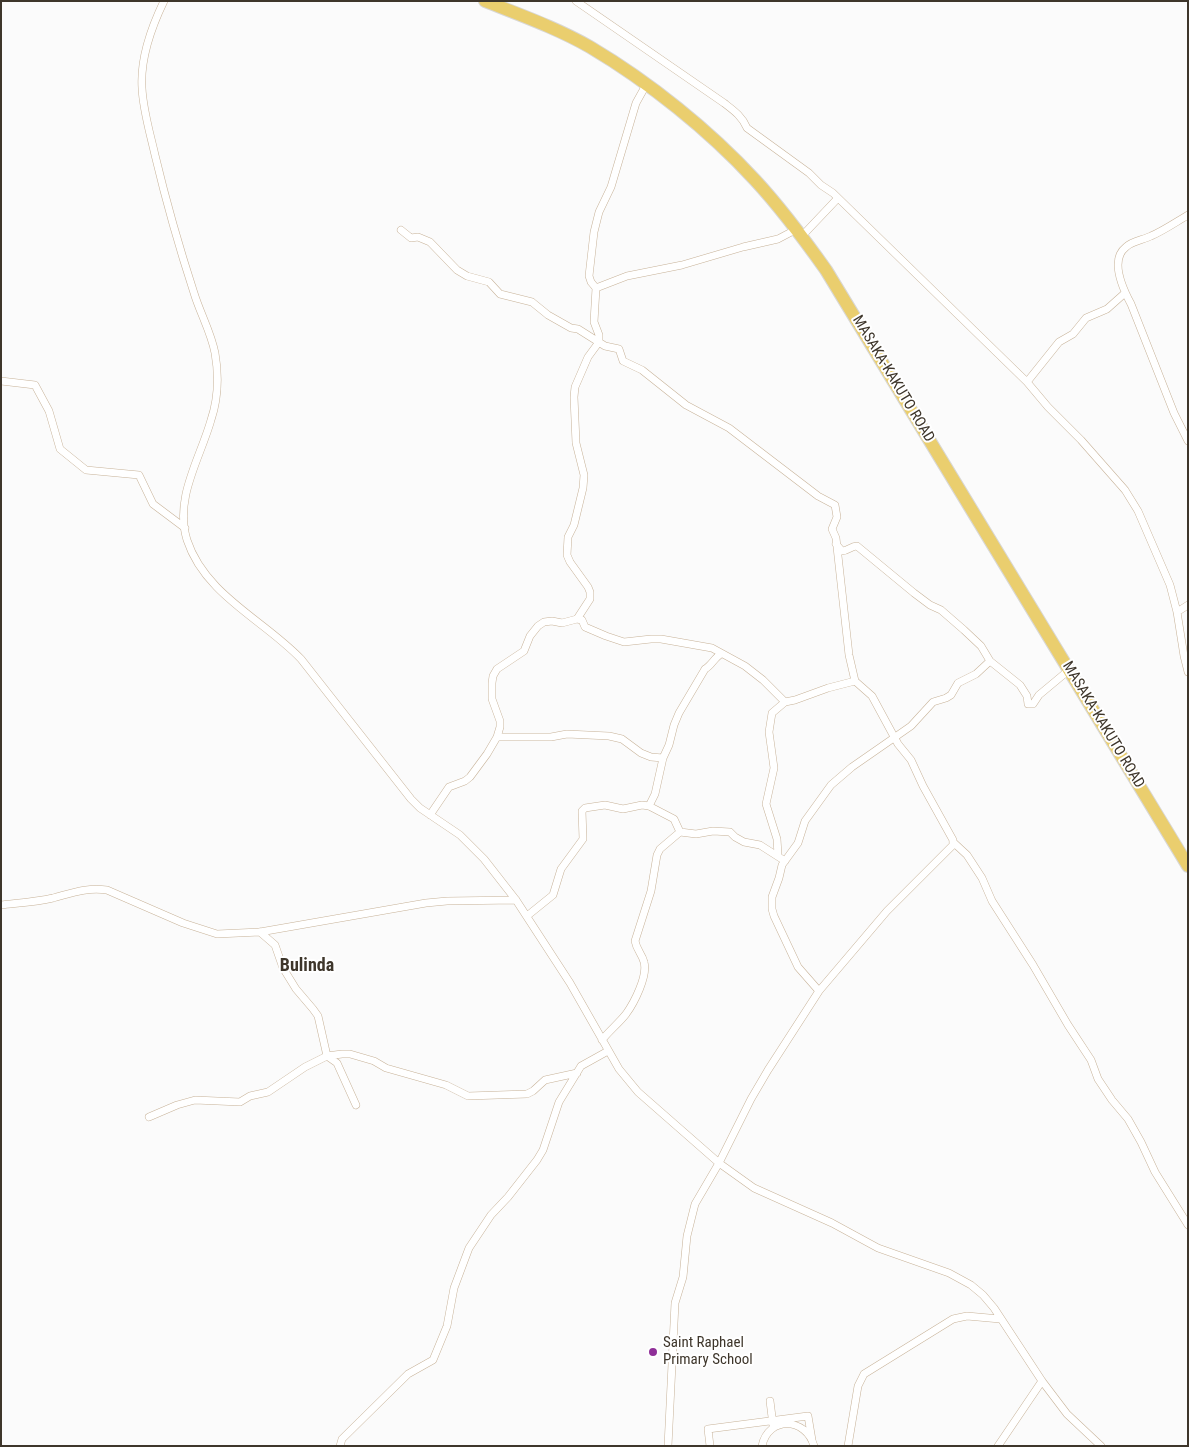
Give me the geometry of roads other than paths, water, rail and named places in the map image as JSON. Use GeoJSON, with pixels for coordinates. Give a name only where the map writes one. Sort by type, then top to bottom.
{"type":"FeatureCollection","features":[{"type":"Feature","properties":{"kind":"highway","name":"MASAKA-KAKUTO ROAD"},"geometry":{"type":"LineString","coordinates":[[485,1],[588,46],[646,84],[716,141],[754,179],[799,233],[831,277],[1188,866]]}},
{"type":"Feature","properties":{"kind":"street"},"geometry":{"type":"LineString","coordinates":[[164,1],[149,35],[143,64],[142,89],[149,130],[168,209],[194,294],[212,339],[218,371],[216,401],[211,421],[195,462],[185,498],[185,528],[193,553],[214,584],[229,599],[290,647],[301,659],[411,799],[472,847],[516,900],[570,983],[619,1069],[638,1092],[719,1163],[754,1188],[832,1223],[865,1242],[961,1278],[983,1295],[1042,1382],[1068,1414],[1102,1446]]}},
{"type":"Feature","properties":{"kind":"street"},"geometry":{"type":"LineString","coordinates":[[576,1],[724,103],[740,116],[747,128],[809,173],[838,198],[952,306],[1081,440],[1132,499],[1170,585],[1188,672]]}},
{"type":"Feature","properties":{"kind":"street"},"geometry":{"type":"LineString","coordinates":[[577,619],[590,599],[590,592],[567,555],[568,537],[574,525],[583,488],[584,475],[576,443],[574,397],[588,357],[599,342],[599,335],[594,322],[596,288],[589,276],[594,232],[599,212],[611,187],[636,103],[646,84]]}},
{"type":"Feature","properties":{"kind":"street"},"geometry":{"type":"LineString","coordinates":[[596,288],[627,276],[682,265],[799,233],[838,198]]}},
{"type":"Feature","properties":{"kind":"street"},"geometry":{"type":"LineString","coordinates":[[1188,215],[1151,236],[1125,247],[1118,256],[1118,265],[1125,292],[1174,413],[1188,441]]}},
{"type":"Feature","properties":{"kind":"street"},"geometry":{"type":"LineString","coordinates":[[400,230],[411,238],[418,237],[430,242],[457,270],[467,276],[489,282],[500,294],[532,302],[548,316],[571,328],[578,329],[605,346],[619,349],[623,361],[642,370],[686,405],[729,428],[818,496],[835,505],[837,517],[832,528],[836,543],[849,655],[855,681],[872,696],[898,744],[912,760],[923,786],[953,842],[967,856],[982,878],[992,901],[1033,965],[1068,1025],[1092,1060],[1098,1079],[1128,1119],[1155,1172],[1188,1225]]}},
{"type":"Feature","properties":{"kind":"street"},"geometry":{"type":"LineString","coordinates":[[1027,382],[1059,342],[1073,334],[1086,318],[1107,309],[1125,292]]}},
{"type":"Feature","properties":{"kind":"street"},"geometry":{"type":"LineString","coordinates":[[1,381],[35,385],[48,411],[60,449],[86,470],[139,475],[153,504],[185,528]]}},
{"type":"Feature","properties":{"kind":"street"},"geometry":{"type":"LineString","coordinates":[[836,543],[842,551],[847,551],[854,546],[860,548],[914,593],[930,605],[941,610],[981,646],[990,660],[1020,685],[1027,696],[1027,702],[1031,704],[1036,702],[1039,695],[1069,670]]}},
{"type":"Feature","properties":{"kind":"street"},"geometry":{"type":"LineString","coordinates":[[1177,612],[1188,605]]}},
{"type":"Feature","properties":{"kind":"street"},"geometry":{"type":"LineString","coordinates":[[430,815],[449,787],[465,781],[487,754],[500,727],[500,721],[492,699],[493,676],[497,669],[524,651],[528,639],[538,626],[544,622],[562,623],[577,619],[582,620],[585,627],[624,642],[651,638],[712,648],[745,666],[785,702]]}},
{"type":"Feature","properties":{"kind":"street"},"geometry":{"type":"LineString","coordinates":[[649,806],[655,794],[663,758],[679,713],[698,679],[716,656],[721,654]]}},
{"type":"Feature","properties":{"kind":"street"},"geometry":{"type":"LineString","coordinates":[[819,991],[798,967],[774,916],[772,909],[773,892],[782,865],[798,842],[805,821],[830,785],[852,767],[911,726],[933,702],[946,698],[958,683],[976,674],[990,660]]}},
{"type":"Feature","properties":{"kind":"street"},"geometry":{"type":"LineString","coordinates":[[778,855],[776,839],[766,804],[774,768],[769,732],[772,713],[785,702],[855,681]]}},
{"type":"Feature","properties":{"kind":"street"},"geometry":{"type":"LineString","coordinates":[[497,736],[551,737],[567,734],[609,736],[622,739],[646,755],[663,758]]}},
{"type":"Feature","properties":{"kind":"street"},"geometry":{"type":"LineString","coordinates":[[527,916],[553,895],[561,868],[583,839],[583,809],[605,805],[623,809],[642,805],[649,806],[674,819],[680,832]]}},
{"type":"Feature","properties":{"kind":"street"},"geometry":{"type":"LineString","coordinates":[[602,1040],[626,1014],[640,988],[645,967],[644,961],[636,950],[636,936],[651,891],[657,855],[660,849],[680,832],[702,834],[726,830],[744,842],[760,845],[785,861]]}},
{"type":"Feature","properties":{"kind":"street"},"geometry":{"type":"LineString","coordinates":[[668,1446],[675,1303],[683,1277],[687,1236],[695,1204],[719,1163],[755,1092],[819,991],[887,911],[953,845],[953,842]]}},
{"type":"Feature","properties":{"kind":"street"},"geometry":{"type":"LineString","coordinates":[[1,905],[52,898],[94,888],[115,892],[197,928],[217,934],[260,932],[426,903],[516,900]]}},
{"type":"Feature","properties":{"kind":"street"},"geometry":{"type":"LineString","coordinates":[[260,932],[275,946],[283,968],[296,989],[318,1016],[327,1056],[337,1063],[356,1105]]}},
{"type":"Feature","properties":{"kind":"street"},"geometry":{"type":"LineString","coordinates":[[340,1446],[342,1439],[408,1374],[434,1360],[447,1326],[454,1288],[469,1248],[491,1215],[527,1174],[540,1155],[559,1102],[581,1066],[608,1051]]}},
{"type":"Feature","properties":{"kind":"street"},"geometry":{"type":"LineString","coordinates":[[149,1117],[177,1105],[195,1100],[240,1102],[250,1096],[268,1092],[304,1067],[327,1056],[350,1054],[386,1068],[446,1085],[468,1096],[527,1094],[545,1080],[577,1073]]}},
{"type":"Feature","properties":{"kind":"street"},"geometry":{"type":"LineString","coordinates":[[848,1446],[858,1386],[864,1374],[954,1319],[967,1316],[1000,1319]]}},
{"type":"Feature","properties":{"kind":"street"},"geometry":{"type":"LineString","coordinates":[[998,1446],[1042,1382]]}},
{"type":"Feature","properties":{"kind":"street"},"geometry":{"type":"LineString","coordinates":[[762,1446],[765,1436],[773,1424],[770,1401]]}},
{"type":"Feature","properties":{"kind":"street"},"geometry":{"type":"LineString","coordinates":[[773,1424],[808,1416],[813,1443]]}},
{"type":"Feature","properties":{"kind":"street"},"geometry":{"type":"LineString","coordinates":[[710,1446],[708,1429],[773,1424],[797,1425],[803,1428],[813,1443]]}},
{"type":"Feature","properties":{"kind":"place","name":"Saint Raphael Primary School"},"geometry":{"type":"Point","coordinates":[653,1352]}},
{"type":"Feature","properties":{"kind":"district","name":"Bulinda"},"geometry":{"type":"Point","coordinates":[307,966]}}]}
